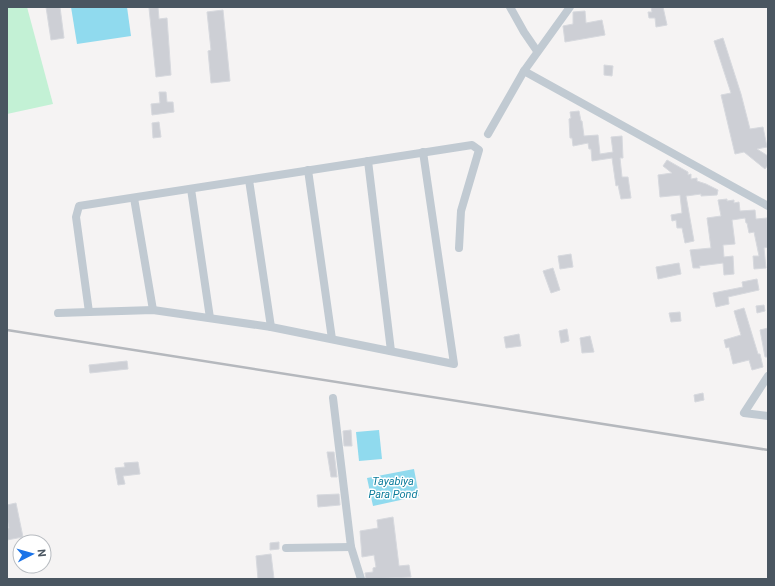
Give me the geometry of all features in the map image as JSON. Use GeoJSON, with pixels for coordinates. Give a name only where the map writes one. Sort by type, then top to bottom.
{"type":"FeatureCollection","features":[{"type":"Feature","properties":{"kind":"street"},"geometry":{"type":"LineString","coordinates":[[510,7],[537,51]]}},
{"type":"Feature","properties":{"kind":"street"},"geometry":{"type":"LineString","coordinates":[[488,134],[524,71],[570,7]]}},
{"type":"Feature","properties":{"kind":"street"},"geometry":{"type":"LineString","coordinates":[[524,71],[768,206]]}},
{"type":"Feature","properties":{"kind":"street"},"geometry":{"type":"LineString","coordinates":[[89,312],[76,218],[79,206],[472,145],[479,150],[461,211],[459,248]]}},
{"type":"Feature","properties":{"kind":"street"},"geometry":{"type":"LineString","coordinates":[[58,313],[153,310],[271,327],[454,364],[423,152]]}},
{"type":"Feature","properties":{"kind":"street"},"geometry":{"type":"LineString","coordinates":[[368,161],[392,351]]}},
{"type":"Feature","properties":{"kind":"street"},"geometry":{"type":"LineString","coordinates":[[308,170],[332,339]]}},
{"type":"Feature","properties":{"kind":"street"},"geometry":{"type":"LineString","coordinates":[[249,180],[271,327]]}},
{"type":"Feature","properties":{"kind":"street"},"geometry":{"type":"LineString","coordinates":[[191,189],[210,318]]}},
{"type":"Feature","properties":{"kind":"street"},"geometry":{"type":"LineString","coordinates":[[134,198],[153,310]]}},
{"type":"Feature","properties":{"kind":"street"},"geometry":{"type":"LineString","coordinates":[[768,376],[744,413],[768,416]]}},
{"type":"Feature","properties":{"kind":"street"},"geometry":{"type":"LineString","coordinates":[[334,398],[352,547],[361,579]]}},
{"type":"Feature","properties":{"kind":"street"},"geometry":{"type":"LineString","coordinates":[[286,548],[352,547]]}},
{"type":"Feature","properties":{"kind":"green space"},"geometry":{"type":"Polygon","coordinates":[[[7,7],[27,7],[53,104],[7,114],[7,7]]]}},
{"type":"Feature","properties":{"kind":"water"},"geometry":{"type":"Polygon","coordinates":[[[71,7],[127,7],[131,36],[77,44],[71,7]]]}},
{"type":"Feature","properties":{"kind":"water"},"geometry":{"type":"Polygon","coordinates":[[[379,430],[382,459],[359,461],[356,432],[379,430]]]}},
{"type":"Feature","properties":{"kind":"water","name":"Tayabiya Para Pond"},"geometry":{"type":"Polygon","coordinates":[[[414,469],[419,496],[373,506],[367,478],[414,469]]]}},
{"type":"Feature","properties":{"kind":"building"},"geometry":{"type":"Polygon","coordinates":[[[46,7],[60,7],[64,38],[51,40],[46,7]]]}},
{"type":"Feature","properties":{"kind":"building"},"geometry":{"type":"Polygon","coordinates":[[[158,7],[159,19],[167,18],[171,75],[156,77],[149,8],[158,7]]]}},
{"type":"Feature","properties":{"kind":"building"},"geometry":{"type":"Polygon","coordinates":[[[651,7],[663,7],[667,25],[656,27],[655,18],[649,18],[648,12],[652,12],[651,7]]]}},
{"type":"Feature","properties":{"kind":"building"},"geometry":{"type":"Polygon","coordinates":[[[223,10],[230,81],[211,83],[208,51],[211,50],[207,12],[223,10]]]}},
{"type":"Feature","properties":{"kind":"building"},"geometry":{"type":"Polygon","coordinates":[[[585,11],[586,23],[602,20],[605,35],[565,42],[563,26],[573,24],[573,12],[585,11]]]}},
{"type":"Feature","properties":{"kind":"building"},"geometry":{"type":"Polygon","coordinates":[[[723,38],[741,94],[750,129],[763,127],[767,147],[757,149],[768,156],[768,165],[765,169],[744,152],[735,154],[721,95],[731,93],[714,41],[723,38]]]}},
{"type":"Feature","properties":{"kind":"building"},"geometry":{"type":"Polygon","coordinates":[[[604,65],[613,66],[612,76],[604,75],[604,65]]]}},
{"type":"Feature","properties":{"kind":"building"},"geometry":{"type":"Polygon","coordinates":[[[159,92],[166,92],[167,102],[173,102],[174,112],[152,115],[151,104],[160,103],[159,92]]]}},
{"type":"Feature","properties":{"kind":"building"},"geometry":{"type":"Polygon","coordinates":[[[579,111],[584,136],[598,135],[600,154],[613,152],[611,137],[622,136],[623,158],[620,158],[622,177],[628,177],[631,198],[621,199],[618,185],[616,186],[612,158],[592,161],[591,149],[589,149],[588,143],[573,146],[572,138],[570,138],[570,112],[579,111]]]}},
{"type":"Feature","properties":{"kind":"building"},"geometry":{"type":"Polygon","coordinates":[[[159,122],[161,137],[153,138],[152,123],[159,122]]]}},
{"type":"Feature","properties":{"kind":"building"},"geometry":{"type":"Polygon","coordinates":[[[667,160],[688,172],[688,175],[691,174],[691,179],[697,178],[697,181],[718,190],[717,195],[701,196],[701,194],[686,196],[694,241],[685,243],[682,228],[677,228],[676,220],[672,221],[671,215],[682,213],[680,195],[660,197],[658,175],[672,173],[663,166],[667,160]]]}},
{"type":"Feature","properties":{"kind":"building"},"geometry":{"type":"Polygon","coordinates":[[[727,199],[727,201],[734,200],[734,203],[739,202],[740,211],[755,210],[756,219],[767,218],[768,247],[764,248],[766,268],[754,269],[753,256],[759,256],[754,232],[749,233],[745,218],[732,220],[735,244],[723,245],[724,257],[733,256],[734,274],[724,275],[723,263],[693,268],[690,250],[711,248],[707,218],[721,216],[718,200],[727,199]]]}},
{"type":"Feature","properties":{"kind":"building"},"geometry":{"type":"Polygon","coordinates":[[[571,254],[573,267],[560,269],[558,256],[571,254]]]}},
{"type":"Feature","properties":{"kind":"building"},"geometry":{"type":"Polygon","coordinates":[[[679,263],[681,274],[658,279],[656,267],[679,263]]]}},
{"type":"Feature","properties":{"kind":"building"},"geometry":{"type":"Polygon","coordinates":[[[553,268],[560,290],[551,293],[543,271],[553,268]]]}},
{"type":"Feature","properties":{"kind":"building"},"geometry":{"type":"Polygon","coordinates":[[[757,279],[759,290],[728,297],[729,304],[716,307],[713,293],[743,287],[742,282],[757,279]]]}},
{"type":"Feature","properties":{"kind":"building"},"geometry":{"type":"Polygon","coordinates":[[[764,305],[765,311],[757,313],[756,306],[764,305]]]}},
{"type":"Feature","properties":{"kind":"building"},"geometry":{"type":"Polygon","coordinates":[[[744,308],[763,367],[752,370],[749,360],[733,364],[729,347],[726,348],[724,340],[741,335],[734,311],[744,308]]]}},
{"type":"Feature","properties":{"kind":"building"},"geometry":{"type":"Polygon","coordinates":[[[680,312],[681,321],[671,322],[669,313],[680,312]]]}},
{"type":"Feature","properties":{"kind":"building"},"geometry":{"type":"Polygon","coordinates":[[[768,328],[768,357],[765,357],[760,330],[768,328]]]}},
{"type":"Feature","properties":{"kind":"building"},"geometry":{"type":"Polygon","coordinates":[[[567,329],[569,341],[561,343],[559,331],[567,329]]]}},
{"type":"Feature","properties":{"kind":"building"},"geometry":{"type":"Polygon","coordinates":[[[519,334],[521,346],[506,348],[504,337],[519,334]]]}},
{"type":"Feature","properties":{"kind":"building"},"geometry":{"type":"Polygon","coordinates":[[[590,336],[594,352],[582,353],[580,338],[590,336]]]}},
{"type":"Feature","properties":{"kind":"building"},"geometry":{"type":"Polygon","coordinates":[[[127,361],[128,369],[90,373],[89,365],[127,361]]]}},
{"type":"Feature","properties":{"kind":"building"},"geometry":{"type":"Polygon","coordinates":[[[703,393],[704,400],[695,402],[694,395],[703,393]]]}},
{"type":"Feature","properties":{"kind":"building"},"geometry":{"type":"Polygon","coordinates":[[[351,430],[352,446],[344,446],[343,431],[351,430]]]}},
{"type":"Feature","properties":{"kind":"building"},"geometry":{"type":"Polygon","coordinates":[[[327,452],[334,452],[337,477],[331,477],[327,452]]]}},
{"type":"Feature","properties":{"kind":"building"},"geometry":{"type":"Polygon","coordinates":[[[138,462],[140,474],[123,476],[125,484],[118,485],[115,468],[125,467],[124,463],[138,462]]]}},
{"type":"Feature","properties":{"kind":"building"},"geometry":{"type":"Polygon","coordinates":[[[339,494],[340,505],[318,507],[317,495],[339,494]]]}},
{"type":"Feature","properties":{"kind":"building"},"geometry":{"type":"Polygon","coordinates":[[[16,503],[22,534],[12,534],[12,539],[7,540],[7,528],[9,528],[7,505],[16,503]]]}},
{"type":"Feature","properties":{"kind":"building"},"geometry":{"type":"Polygon","coordinates":[[[393,517],[399,566],[409,565],[411,577],[366,579],[365,573],[373,572],[373,568],[376,567],[374,555],[362,557],[360,531],[378,528],[377,520],[393,517]]]}},
{"type":"Feature","properties":{"kind":"building"},"geometry":{"type":"Polygon","coordinates":[[[279,542],[279,549],[270,550],[270,543],[279,542]]]}},
{"type":"Feature","properties":{"kind":"building"},"geometry":{"type":"Polygon","coordinates":[[[271,554],[274,579],[258,579],[256,556],[271,554]]]}},
{"type":"Feature","properties":{"kind":"railway"},"geometry":{"type":"LineString","coordinates":[[7,330],[768,450]]}}]}
